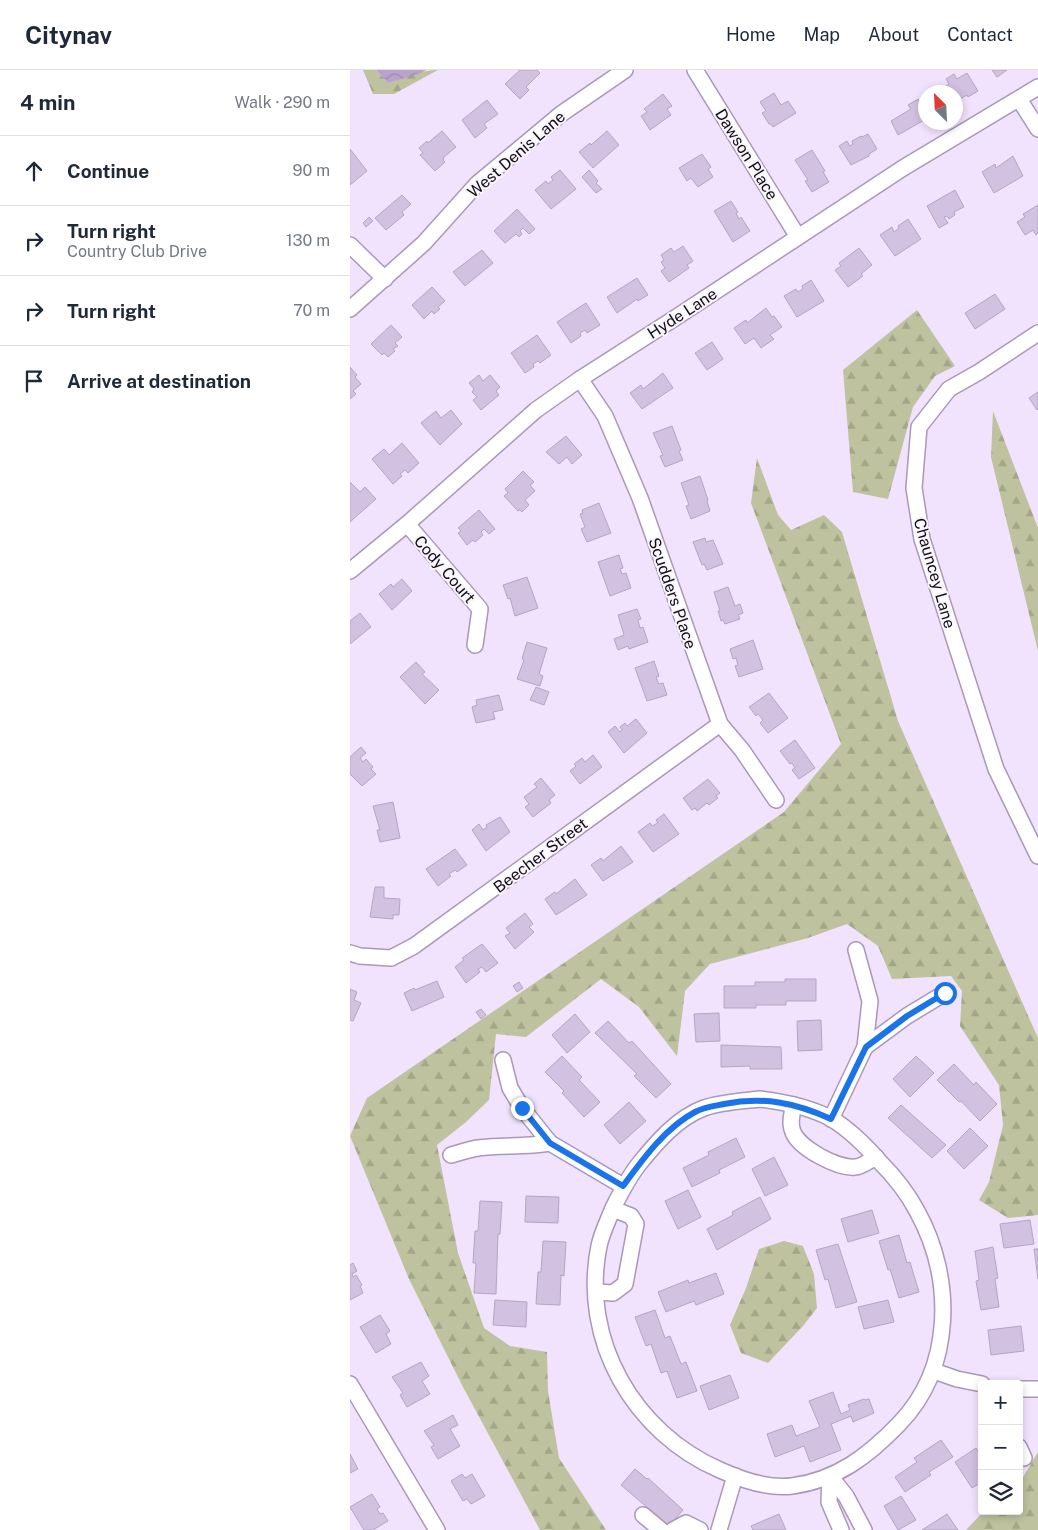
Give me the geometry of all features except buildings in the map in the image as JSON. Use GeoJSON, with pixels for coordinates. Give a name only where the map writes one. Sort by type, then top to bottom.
{"type":"FeatureCollection","features":[{"type":"Feature","properties":{"kind":"street","name":"West Denis Lane"},"geometry":{"type":"LineString","coordinates":[[350,309],[424,243],[477,184],[561,114],[625,70]]}},
{"type":"Feature","properties":{"kind":"street","name":"Dawson Place"},"geometry":{"type":"LineString","coordinates":[[695,70],[798,237]]}},
{"type":"Feature","properties":{"kind":"street","name":"Hyde Lane"},"geometry":{"type":"LineString","coordinates":[[350,571],[407,524],[536,410],[580,379],[903,168],[1038,87]]}},
{"type":"Feature","properties":{"kind":"street"},"geometry":{"type":"LineString","coordinates":[[1019,100],[1038,129]]}},
{"type":"Feature","properties":{"kind":"street"},"geometry":{"type":"LineString","coordinates":[[350,245],[385,279]]}},
{"type":"Feature","properties":{"kind":"street","name":"Chauncey Lane"},"geometry":{"type":"LineString","coordinates":[[1038,333],[979,372],[949,389],[919,427],[914,488],[922,539],[996,769],[1038,856]]}},
{"type":"Feature","properties":{"kind":"street","name":"Scudders Place"},"geometry":{"type":"LineString","coordinates":[[580,379],[605,416],[640,498],[720,724],[742,750],[776,800]]}},
{"type":"Feature","properties":{"kind":"street","name":"Cody Court"},"geometry":{"type":"LineString","coordinates":[[407,524],[480,609],[475,645]]}},
{"type":"Feature","properties":{"kind":"street","name":"Beecher Street"},"geometry":{"type":"LineString","coordinates":[[350,954],[391,958],[414,946],[720,724]]}},
{"type":"Feature","properties":{"kind":"street"},"geometry":{"type":"LineString","coordinates":[[831,1119],[866,1047],[870,1001],[856,950]]}},
{"type":"Feature","properties":{"kind":"street"},"geometry":{"type":"LineString","coordinates":[[866,1047],[907,1016],[945,993]]}},
{"type":"Feature","properties":{"kind":"street"},"geometry":{"type":"LineString","coordinates":[[503,1060],[510,1088],[522,1108],[550,1143],[623,1186]]}},
{"type":"Feature","properties":{"kind":"street"},"geometry":{"type":"LineString","coordinates":[[747,1100],[767,1100],[794,1104],[831,1119],[848,1130],[876,1157],[912,1202],[932,1244],[940,1273],[943,1314],[941,1340],[934,1371],[926,1390],[918,1402],[880,1444],[856,1463],[830,1476],[800,1485],[780,1487],[752,1482],[706,1465],[682,1449],[650,1422],[635,1404],[618,1376],[600,1326],[596,1276],[599,1246],[603,1231],[623,1186],[663,1137],[694,1112],[747,1100]]}},
{"type":"Feature","properties":{"kind":"street"},"geometry":{"type":"LineString","coordinates":[[794,1104],[791,1124],[793,1133],[811,1151],[842,1167],[857,1167],[876,1157]]}},
{"type":"Feature","properties":{"kind":"street"},"geometry":{"type":"LineString","coordinates":[[451,1155],[476,1148],[528,1146],[550,1143]]}},
{"type":"Feature","properties":{"kind":"street"},"geometry":{"type":"LineString","coordinates":[[597,1292],[613,1293],[625,1284],[636,1224],[631,1216],[613,1209]]}},
{"type":"Feature","properties":{"kind":"street"},"geometry":{"type":"LineString","coordinates":[[934,1371],[956,1379],[978,1383]]}},
{"type":"Feature","properties":{"kind":"street"},"geometry":{"type":"LineString","coordinates":[[350,1384],[437,1530]]}},
{"type":"Feature","properties":{"kind":"street"},"geometry":{"type":"LineString","coordinates":[[1023,1389],[1038,1389]]}},
{"type":"Feature","properties":{"kind":"street"},"geometry":{"type":"LineString","coordinates":[[718,1530],[734,1476]]}},
{"type":"Feature","properties":{"kind":"street"},"geometry":{"type":"LineString","coordinates":[[830,1476],[829,1502],[841,1530]]}},
{"type":"Feature","properties":{"kind":"street"},"geometry":{"type":"LineString","coordinates":[[830,1476],[846,1496],[864,1530]]}},
{"type":"Feature","properties":{"kind":"street"},"geometry":{"type":"LineString","coordinates":[[643,1515],[661,1530]]}},
{"type":"Feature","properties":{"kind":"street"},"geometry":{"type":"LineString","coordinates":[[673,1530],[686,1523],[700,1530]]}},
{"type":"Feature","properties":{"kind":"green space"},"geometry":{"type":"Polygon","coordinates":[[[363,70],[376,70],[388,83],[419,73],[438,70],[394,94],[373,94],[363,70]]]}},
{"type":"Feature","properties":{"kind":"green space"},"geometry":{"type":"Polygon","coordinates":[[[917,310],[955,366],[935,376],[913,407],[888,499],[853,492],[843,370],[917,310]]]}},
{"type":"Feature","properties":{"kind":"green space"},"geometry":{"type":"Polygon","coordinates":[[[993,411],[1038,528],[1038,651],[991,457],[993,411]]]}},
{"type":"Feature","properties":{"kind":"green space"},"geometry":{"type":"Polygon","coordinates":[[[757,458],[778,515],[791,530],[824,515],[842,532],[898,721],[1038,1038],[1038,1215],[1008,1218],[979,1200],[989,1182],[1003,1125],[999,1085],[960,1026],[962,991],[951,976],[892,979],[878,946],[847,924],[808,938],[710,964],[685,991],[677,1056],[639,1007],[601,979],[526,1037],[496,1034],[489,1100],[466,1122],[437,1145],[458,1253],[484,1328],[510,1346],[547,1352],[548,1391],[559,1458],[606,1530],[540,1530],[463,1387],[409,1279],[350,1136],[367,1098],[784,812],[841,744],[751,503],[757,458]]]}},
{"type":"Feature","properties":{"kind":"green space"},"geometry":{"type":"Polygon","coordinates":[[[784,1241],[803,1246],[814,1274],[817,1308],[803,1326],[768,1363],[741,1353],[730,1325],[746,1288],[759,1249],[784,1241]]]}},
{"type":"Feature","properties":{"kind":"green space"},"geometry":{"type":"Polygon","coordinates":[[[1038,1452],[1038,1530],[966,1530],[980,1515],[1023,1515],[1023,1477],[1038,1452]]]}},
{"type":"Feature","properties":{"kind":"water"},"geometry":{"type":"Polygon","coordinates":[[[376,70],[426,70],[388,83],[376,70]]]}},
{"type":"Feature","properties":{"kind":"route"},"geometry":{"type":"LineString","coordinates":[[522,1108],[550,1143],[623,1186],[663,1137],[682,1120],[694,1112],[705,1108],[734,1102],[774,1101],[794,1104],[831,1119],[866,1047],[907,1016],[945,993]]}}]}
